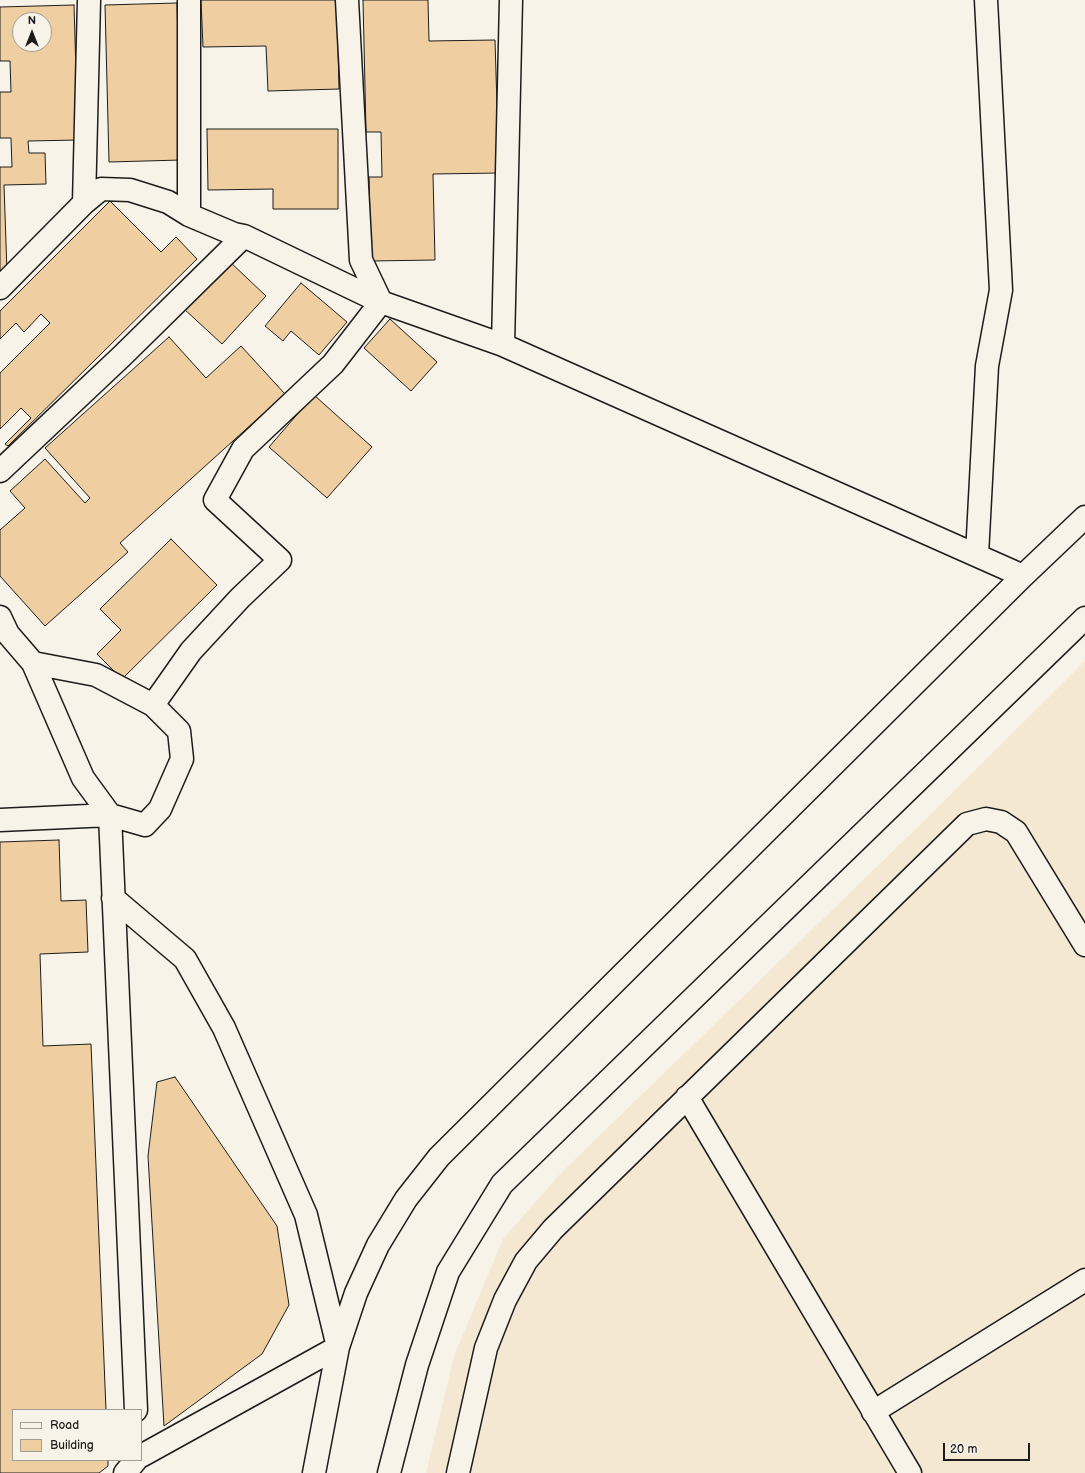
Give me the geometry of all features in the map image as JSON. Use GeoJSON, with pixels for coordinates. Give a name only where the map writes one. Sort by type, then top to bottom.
{"type":"FeatureCollection","features":[{"type":"Feature","properties":{"kind":"street"},"geometry":{"type":"LineString","coordinates":[[84,203],[89,0]]}},
{"type":"Feature","properties":{"kind":"street"},"geometry":{"type":"LineString","coordinates":[[189,0],[189,215]]}},
{"type":"Feature","properties":{"kind":"street"},"geometry":{"type":"LineString","coordinates":[[347,0],[361,260],[381,302]]}},
{"type":"Feature","properties":{"kind":"street"},"geometry":{"type":"LineString","coordinates":[[503,345],[511,0]]}},
{"type":"Feature","properties":{"kind":"street"},"geometry":{"type":"LineString","coordinates":[[977,555],[987,366],[1001,290],[986,0]]}},
{"type":"Feature","properties":{"kind":"street"},"geometry":{"type":"LineString","coordinates":[[0,288],[84,203],[101,189],[130,190],[168,202],[189,215],[234,234],[244,236],[381,302],[503,345],[1023,576]]}},
{"type":"Feature","properties":{"kind":"street"},"geometry":{"type":"LineString","coordinates":[[0,471],[122,356],[244,236]]}},
{"type":"Feature","properties":{"kind":"street"},"geometry":{"type":"LineString","coordinates":[[153,704],[191,651],[240,598],[280,560],[215,500],[243,449],[333,364],[381,302]]}},
{"type":"Feature","properties":{"kind":"street"},"geometry":{"type":"LineString","coordinates":[[314,1473],[338,1347],[356,1293],[378,1245],[406,1199],[439,1157],[1023,576],[1085,518]]}},
{"type":"Feature","properties":{"kind":"street"},"geometry":{"type":"LineString","coordinates":[[0,617],[8,634],[33,663],[83,778],[110,815],[136,1409]]}},
{"type":"Feature","properties":{"kind":"street"},"geometry":{"type":"LineString","coordinates":[[389,1473],[417,1365],[448,1272],[502,1184],[1085,618]]}},
{"type":"Feature","properties":{"kind":"street"},"geometry":{"type":"LineString","coordinates":[[0,820],[110,815],[145,825],[160,809],[182,759],[179,731],[153,704],[96,675],[33,663]]}},
{"type":"Feature","properties":{"kind":"street"},"geometry":{"type":"LineString","coordinates":[[458,1473],[486,1348],[505,1300],[526,1261],[553,1229],[967,824],[986,819],[1001,822],[1016,832],[1085,945]]}},
{"type":"Feature","properties":{"kind":"street"},"geometry":{"type":"LineString","coordinates":[[113,898],[185,960],[224,1028],[306,1215],[338,1347]]}},
{"type":"Feature","properties":{"kind":"street"},"geometry":{"type":"LineString","coordinates":[[687,1097],[910,1473]]}},
{"type":"Feature","properties":{"kind":"street"},"geometry":{"type":"LineString","coordinates":[[873,1412],[1085,1280]]}},
{"type":"Feature","properties":{"kind":"street"},"geometry":{"type":"LineString","coordinates":[[142,1455],[338,1347]]}},
{"type":"Feature","properties":{"kind":"street"},"geometry":{"type":"LineString","coordinates":[[125,1473],[135,1461]]}},
{"type":"Feature","properties":{"kind":"shaded area"},"geometry":{"type":"Polygon","coordinates":[[[1085,661],[1085,1473],[426,1473],[454,1356],[503,1239],[561,1173],[924,821],[1085,661]]]}},
{"type":"Feature","properties":{"kind":"building"},"geometry":{"type":"Polygon","coordinates":[[[201,0],[337,0],[339,89],[268,91],[266,46],[203,47],[201,0]]]}},
{"type":"Feature","properties":{"kind":"building"},"geometry":{"type":"Polygon","coordinates":[[[363,0],[428,0],[429,41],[495,40],[499,173],[433,174],[435,260],[371,261],[369,177],[382,177],[381,132],[366,132],[363,0]]]}},
{"type":"Feature","properties":{"kind":"building"},"geometry":{"type":"Polygon","coordinates":[[[177,3],[181,160],[109,162],[105,5],[177,3]]]}},
{"type":"Feature","properties":{"kind":"building"},"geometry":{"type":"Polygon","coordinates":[[[74,5],[78,140],[28,141],[29,153],[45,153],[46,184],[4,185],[7,272],[0,272],[0,167],[12,167],[11,138],[0,138],[0,92],[11,92],[10,61],[0,61],[0,7],[74,5]]]}},
{"type":"Feature","properties":{"kind":"building"},"geometry":{"type":"Polygon","coordinates":[[[207,129],[338,129],[338,209],[273,209],[273,189],[208,190],[207,129]]]}},
{"type":"Feature","properties":{"kind":"building"},"geometry":{"type":"Polygon","coordinates":[[[110,201],[161,252],[176,237],[197,259],[8,446],[5,444],[31,418],[21,408],[0,429],[0,373],[50,323],[41,314],[24,332],[16,323],[0,339],[0,311],[110,201]]]}},
{"type":"Feature","properties":{"kind":"building"},"geometry":{"type":"Polygon","coordinates":[[[228,260],[266,296],[222,344],[183,308],[228,260]]]}},
{"type":"Feature","properties":{"kind":"building"},"geometry":{"type":"Polygon","coordinates":[[[301,283],[347,322],[319,355],[291,331],[283,341],[265,326],[301,283]]]}},
{"type":"Feature","properties":{"kind":"building"},"geometry":{"type":"Polygon","coordinates":[[[390,319],[437,362],[411,391],[364,348],[390,319]]]}},
{"type":"Feature","properties":{"kind":"building"},"geometry":{"type":"Polygon","coordinates":[[[169,337],[206,378],[241,346],[285,394],[120,543],[128,552],[45,626],[0,576],[0,530],[25,508],[10,491],[45,459],[85,503],[90,498],[45,448],[169,337]]]}},
{"type":"Feature","properties":{"kind":"building"},"geometry":{"type":"Polygon","coordinates":[[[314,395],[372,447],[327,498],[269,447],[314,395]]]}},
{"type":"Feature","properties":{"kind":"building"},"geometry":{"type":"Polygon","coordinates":[[[171,539],[217,585],[122,679],[97,654],[121,630],[100,609],[171,539]]]}},
{"type":"Feature","properties":{"kind":"building"},"geometry":{"type":"Polygon","coordinates":[[[59,840],[61,901],[86,900],[88,952],[40,954],[43,1046],[91,1044],[106,1409],[12,1409],[12,1461],[108,1461],[108,1466],[99,1473],[0,1473],[0,842],[59,840]]]}},
{"type":"Feature","properties":{"kind":"building"},"geometry":{"type":"Polygon","coordinates":[[[175,1077],[277,1226],[289,1305],[262,1354],[164,1426],[148,1156],[157,1082],[175,1077]]]}}]}
